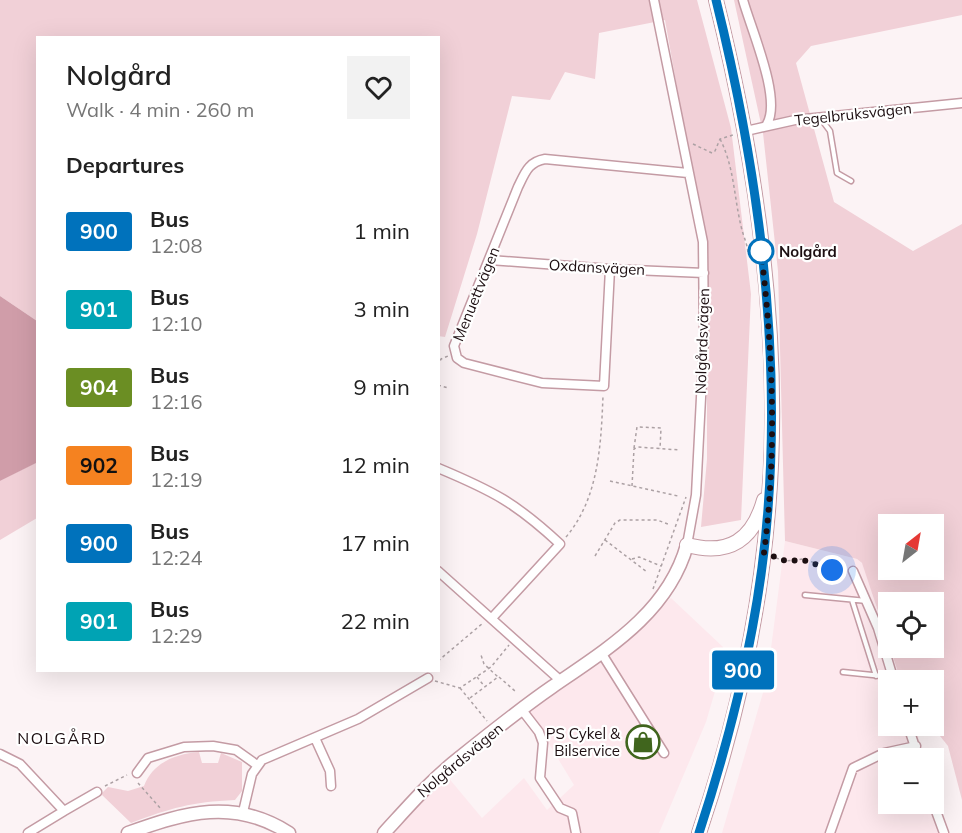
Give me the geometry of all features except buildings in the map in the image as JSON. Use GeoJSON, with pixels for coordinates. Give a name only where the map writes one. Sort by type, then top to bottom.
{"type":"FeatureCollection","features":[{"type":"Feature","properties":{"kind":"main road"},"geometry":{"type":"LineString","coordinates":[[699,833],[738,694],[764,553],[770,481],[772,392],[758,216],[746,131],[716,0]]}},
{"type":"Feature","properties":{"kind":"main road"},"geometry":{"type":"LineString","coordinates":[[687,544],[707,548],[743,539],[756,524],[770,481]]}},
{"type":"Feature","properties":{"kind":"street","name":"Nolgårdsvägen"},"geometry":{"type":"LineString","coordinates":[[384,833],[436,777],[561,681],[602,654],[651,610],[676,573],[687,544],[696,495],[705,320],[704,273],[698,212],[688,173],[654,0]]}},
{"type":"Feature","properties":{"kind":"street"},"geometry":{"type":"LineString","coordinates":[[743,0],[770,94],[772,112],[767,124]]}},
{"type":"Feature","properties":{"kind":"street","name":"Tegelbruksvägen"},"geometry":{"type":"LineString","coordinates":[[746,131],[767,124],[962,103]]}},
{"type":"Feature","properties":{"kind":"street","name":"Menuettvägen"},"geometry":{"type":"LineString","coordinates":[[604,386],[524,380],[464,363],[455,354],[454,346],[525,172],[535,161],[545,159],[688,173]]}},
{"type":"Feature","properties":{"kind":"street","name":"Oxdansvägen"},"geometry":{"type":"LineString","coordinates":[[490,260],[704,273]]}},
{"type":"Feature","properties":{"kind":"street"},"geometry":{"type":"LineString","coordinates":[[604,386],[610,269]]}},
{"type":"Feature","properties":{"kind":"street"},"geometry":{"type":"LineString","coordinates":[[440,469],[502,497],[533,519],[560,544],[492,618]]}},
{"type":"Feature","properties":{"kind":"street"},"geometry":{"type":"LineString","coordinates":[[853,571],[868,602],[891,670]]}},
{"type":"Feature","properties":{"kind":"street"},"geometry":{"type":"LineString","coordinates":[[440,574],[561,681]]}},
{"type":"Feature","properties":{"kind":"street"},"geometry":{"type":"LineString","coordinates":[[602,654],[664,753]]}},
{"type":"Feature","properties":{"kind":"street"},"geometry":{"type":"LineString","coordinates":[[243,812],[257,765],[285,748],[358,719],[428,678]]}},
{"type":"Feature","properties":{"kind":"street"},"geometry":{"type":"LineString","coordinates":[[522,710],[539,732],[543,743],[540,778],[560,808],[572,813],[576,833]]}},
{"type":"Feature","properties":{"kind":"street"},"geometry":{"type":"LineString","coordinates":[[831,833],[853,768],[884,753],[916,746],[912,736]]}},
{"type":"Feature","properties":{"kind":"street"},"geometry":{"type":"LineString","coordinates":[[315,738],[330,771],[331,786]]}},
{"type":"Feature","properties":{"kind":"street"},"geometry":{"type":"LineString","coordinates":[[137,773],[148,758],[184,747],[213,746],[236,750],[257,765]]}},
{"type":"Feature","properties":{"kind":"street"},"geometry":{"type":"LineString","coordinates":[[0,754],[20,764],[64,811]]}},
{"type":"Feature","properties":{"kind":"street"},"geometry":{"type":"LineString","coordinates":[[28,833],[97,792]]}},
{"type":"Feature","properties":{"kind":"street"},"geometry":{"type":"LineString","coordinates":[[128,833],[184,815],[212,811],[243,812],[262,818],[289,833]]}},
{"type":"Feature","properties":{"kind":"street"},"geometry":{"type":"LineString","coordinates":[[937,814],[944,833]]}},
{"type":"Feature","properties":{"kind":"lane"},"geometry":{"type":"LineString","coordinates":[[820,118],[830,131],[837,173],[851,181]]}},
{"type":"Feature","properties":{"kind":"lane"},"geometry":{"type":"LineString","coordinates":[[805,595],[868,602]]}},
{"type":"Feature","properties":{"kind":"lane"},"geometry":{"type":"LineString","coordinates":[[843,672],[876,676],[852,600]]}},
{"type":"Feature","properties":{"kind":"path"},"geometry":{"type":"LineString","coordinates":[[682,141],[709,153],[716,151],[720,139],[736,189],[741,228],[747,236],[748,253]]}},
{"type":"Feature","properties":{"kind":"path"},"geometry":{"type":"LineString","coordinates":[[440,361],[455,354]]}},
{"type":"Feature","properties":{"kind":"path"},"geometry":{"type":"LineString","coordinates":[[440,386],[448,388]]}},
{"type":"Feature","properties":{"kind":"path"},"geometry":{"type":"LineString","coordinates":[[560,544],[585,508],[595,478],[600,448],[604,386]]}},
{"type":"Feature","properties":{"kind":"path"},"geometry":{"type":"LineString","coordinates":[[632,486],[637,427],[661,428],[660,449]]}},
{"type":"Feature","properties":{"kind":"path"},"geometry":{"type":"LineString","coordinates":[[634,449],[680,450]]}},
{"type":"Feature","properties":{"kind":"path"},"geometry":{"type":"LineString","coordinates":[[610,481],[678,496]]}},
{"type":"Feature","properties":{"kind":"path"},"geometry":{"type":"LineString","coordinates":[[595,556],[615,523],[620,520],[657,520],[668,524]]}},
{"type":"Feature","properties":{"kind":"path"},"geometry":{"type":"LineString","coordinates":[[605,539],[647,572]]}},
{"type":"Feature","properties":{"kind":"path"},"geometry":{"type":"LineString","coordinates":[[764,553],[786,561],[807,560],[838,573],[853,571]]}},
{"type":"Feature","properties":{"kind":"path"},"geometry":{"type":"LineString","coordinates":[[631,560],[639,557],[662,566]]}},
{"type":"Feature","properties":{"kind":"path"},"geometry":{"type":"LineString","coordinates":[[440,659],[492,618]]}},
{"type":"Feature","properties":{"kind":"path"},"geometry":{"type":"LineString","coordinates":[[460,688],[488,668],[515,638]]}},
{"type":"Feature","properties":{"kind":"path"},"geometry":{"type":"LineString","coordinates":[[481,655],[480,658],[488,668],[515,691]]}},
{"type":"Feature","properties":{"kind":"path"},"geometry":{"type":"LineString","coordinates":[[476,676],[485,687]]}},
{"type":"Feature","properties":{"kind":"path"},"geometry":{"type":"LineString","coordinates":[[470,699],[498,677]]}},
{"type":"Feature","properties":{"kind":"path"},"geometry":{"type":"LineString","coordinates":[[428,678],[460,688],[491,726]]}},
{"type":"Feature","properties":{"kind":"path"},"geometry":{"type":"LineString","coordinates":[[97,792],[121,776],[137,773],[138,786],[165,813]]}},
{"type":"Feature","properties":{"kind":"shaded area"},"geometry":{"type":"Polygon","coordinates":[[[0,0],[697,0],[731,128],[751,294],[741,520],[701,527],[707,459],[707,256],[665,20],[599,33],[595,79],[565,72],[550,100],[512,96],[477,234],[445,337],[440,336],[440,36],[36,36],[36,320],[0,296],[0,0]]]}},
{"type":"Feature","properties":{"kind":"shaded area"},"geometry":{"type":"Polygon","coordinates":[[[734,0],[962,0],[962,15],[811,46],[796,63],[834,202],[913,251],[962,224],[962,800],[948,746],[940,736],[944,736],[944,670],[897,670],[893,658],[944,658],[944,592],[878,592],[878,611],[862,563],[857,559],[785,541],[778,271],[763,133],[734,0]]]}},
{"type":"Feature","properties":{"kind":"shaded area"},"geometry":{"type":"Polygon","coordinates":[[[0,296],[36,320],[36,463],[0,481],[0,296]]]}},
{"type":"Feature","properties":{"kind":"shaded area"},"geometry":{"type":"Polygon","coordinates":[[[36,463],[36,519],[0,540],[0,481],[36,463]]]}},
{"type":"Feature","properties":{"kind":"shaded area"},"geometry":{"type":"Polygon","coordinates":[[[785,541],[857,559],[865,566],[878,612],[878,658],[893,658],[897,670],[878,670],[878,736],[918,736],[922,748],[878,748],[878,814],[943,814],[949,833],[722,833],[767,679],[785,541]]]}},
{"type":"Feature","properties":{"kind":"shaded area"},"geometry":{"type":"Polygon","coordinates":[[[671,598],[723,647],[718,681],[706,722],[659,833],[392,833],[404,815],[447,776],[482,818],[524,778],[547,810],[574,785],[529,711],[607,655],[671,598]]]}},
{"type":"Feature","properties":{"kind":"shaded area"},"geometry":{"type":"Polygon","coordinates":[[[199,752],[202,763],[218,763],[221,753],[242,762],[242,791],[235,800],[206,802],[182,807],[131,823],[101,794],[108,787],[128,791],[144,786],[159,765],[174,757],[199,752]]]}},
{"type":"Feature","properties":{"kind":"bus line","name":"900"},"geometry":{"type":"LineString","coordinates":[[699,833],[726,744],[758,592],[768,510],[771,446],[770,353],[758,216],[746,131],[716,0]]}},
{"type":"Feature","properties":{"kind":"place","name":"Nolgård"},"geometry":{"type":"Point","coordinates":[761,251]}},
{"type":"Feature","properties":{"kind":"place","name":"PS Cykel & Bilservice"},"geometry":{"type":"Point","coordinates":[643,742]}},
{"type":"Feature","properties":{"kind":"district","name":"NOLGÅRD"},"geometry":{"type":"Point","coordinates":[62,738]}},
{"type":"Feature","properties":{"kind":"route"},"geometry":{"type":"LineString","coordinates":[[761,251],[772,392],[770,481],[764,553],[786,561],[803,560],[832,570]]}}]}
